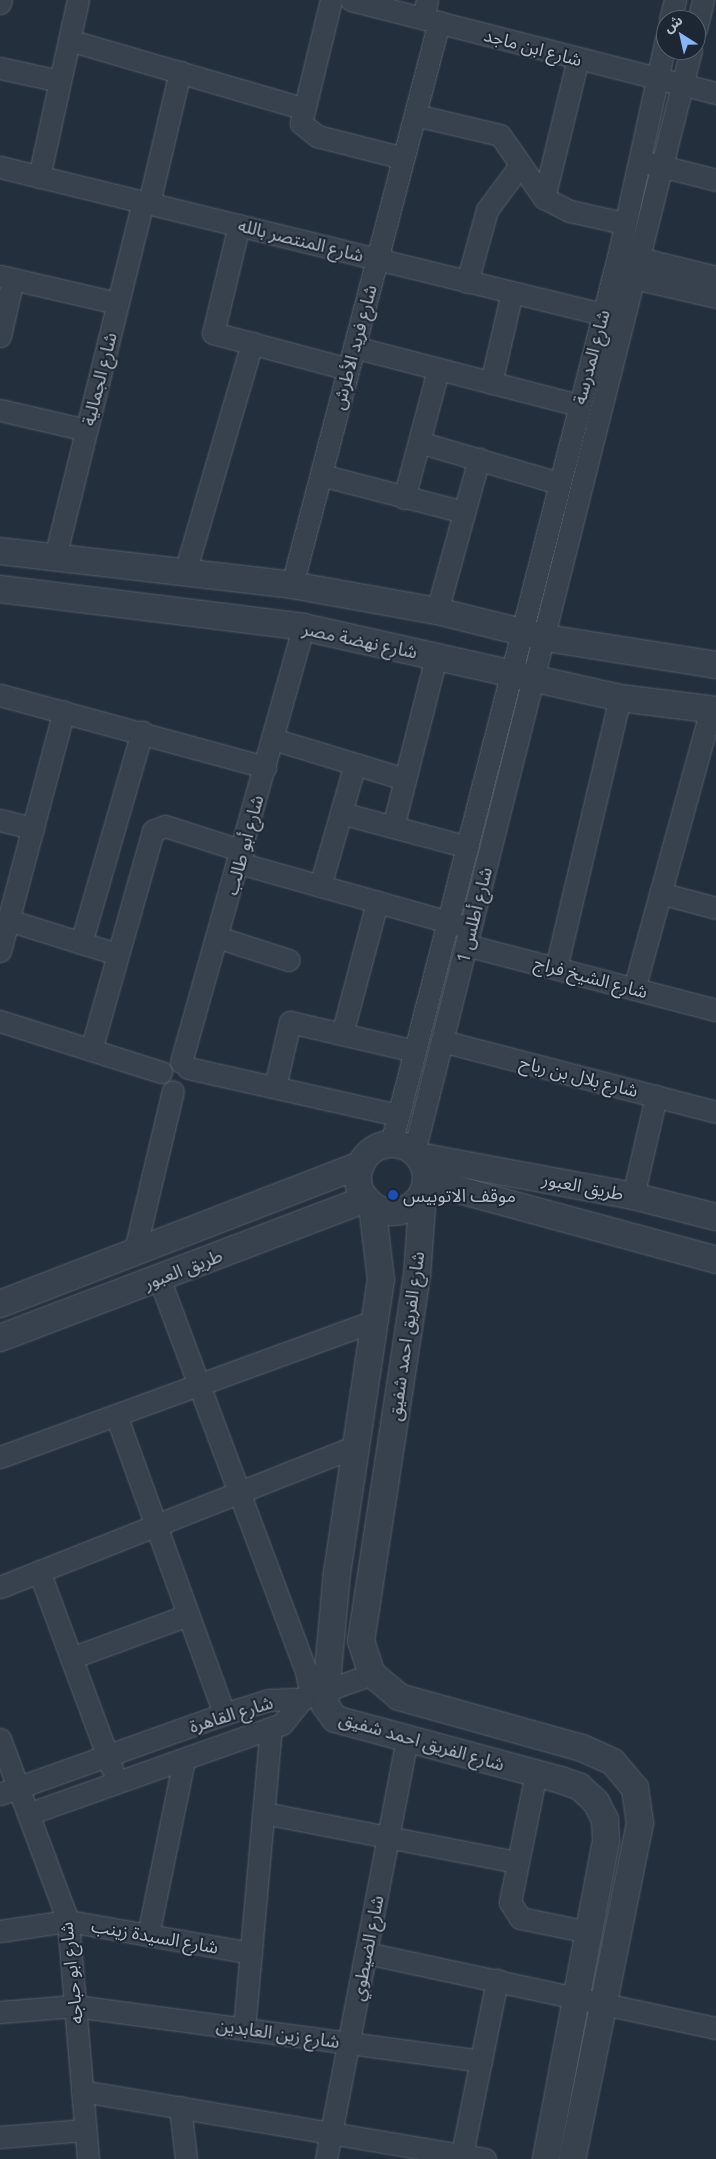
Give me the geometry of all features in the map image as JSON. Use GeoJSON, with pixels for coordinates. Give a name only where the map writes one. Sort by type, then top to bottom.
{"type":"FeatureCollection","features":[{"type":"Feature","properties":{"kind":"street"},"geometry":{"type":"LineString","coordinates":[[39,177],[78,0]]}},
{"type":"Feature","properties":{"kind":"street"},"geometry":{"type":"LineString","coordinates":[[331,0],[302,108],[301,123],[311,134],[403,158]]}},
{"type":"Feature","properties":{"kind":"street","name":"شارع ابن ماجد"},"geometry":{"type":"LineString","coordinates":[[351,0],[430,13],[578,58],[716,92]]}},
{"type":"Feature","properties":{"kind":"street","name":"شارع فريد الأطرش"},"geometry":{"type":"LineString","coordinates":[[292,585],[415,115],[430,13]]}},
{"type":"Feature","properties":{"kind":"street"},"geometry":{"type":"LineString","coordinates":[[69,40],[302,108]]}},
{"type":"Feature","properties":{"kind":"street"},"geometry":{"type":"LineString","coordinates":[[544,198],[578,58]]}},
{"type":"Feature","properties":{"kind":"street","name":"شارع المدرسة"},"geometry":{"type":"LineString","coordinates":[[522,676],[520,632],[619,253],[624,223],[661,60]]}},
{"type":"Feature","properties":{"kind":"street","name":"شارع المدرسة"},"geometry":{"type":"LineString","coordinates":[[522,676],[546,638],[688,60]]}},
{"type":"Feature","properties":{"kind":"street"},"geometry":{"type":"LineString","coordinates":[[0,68],[60,80]]}},
{"type":"Feature","properties":{"kind":"street","name":"شارع الجمالية"},"geometry":{"type":"LineString","coordinates":[[55,556],[117,303],[180,72]]}},
{"type":"Feature","properties":{"kind":"street"},"geometry":{"type":"LineString","coordinates":[[415,115],[500,135],[544,198],[570,211],[624,223]]}},
{"type":"Feature","properties":{"kind":"street"},"geometry":{"type":"LineString","coordinates":[[639,160],[716,180]]}},
{"type":"Feature","properties":{"kind":"street"},"geometry":{"type":"LineString","coordinates":[[467,282],[487,210],[520,164]]}},
{"type":"Feature","properties":{"kind":"street","name":"شارع المنتصر بالله"},"geometry":{"type":"LineString","coordinates":[[0,167],[602,314]]}},
{"type":"Feature","properties":{"kind":"street"},"geometry":{"type":"LineString","coordinates":[[239,225],[213,333],[348,370]]}},
{"type":"Feature","properties":{"kind":"street"},"geometry":{"type":"LineString","coordinates":[[619,253],[637,268],[716,298]]}},
{"type":"Feature","properties":{"kind":"street"},"geometry":{"type":"LineString","coordinates":[[613,274],[637,268],[716,277]]}},
{"type":"Feature","properties":{"kind":"street"},"geometry":{"type":"LineString","coordinates":[[0,336],[6,278],[117,303]]}},
{"type":"Feature","properties":{"kind":"street"},"geometry":{"type":"LineString","coordinates":[[491,383],[512,292]]}},
{"type":"Feature","properties":{"kind":"street"},"geometry":{"type":"LineString","coordinates":[[185,572],[252,343]]}},
{"type":"Feature","properties":{"kind":"street"},"geometry":{"type":"LineString","coordinates":[[354,347],[578,405]]}},
{"type":"Feature","properties":{"kind":"street"},"geometry":{"type":"LineString","coordinates":[[404,498],[438,370]]}},
{"type":"Feature","properties":{"kind":"street"},"geometry":{"type":"LineString","coordinates":[[0,410],[86,430]]}},
{"type":"Feature","properties":{"kind":"street"},"geometry":{"type":"LineString","coordinates":[[419,442],[558,483]]}},
{"type":"Feature","properties":{"kind":"street"},"geometry":{"type":"LineString","coordinates":[[437,611],[479,459]]}},
{"type":"Feature","properties":{"kind":"street"},"geometry":{"type":"LineString","coordinates":[[320,475],[464,512]]}},
{"type":"Feature","properties":{"kind":"street"},"geometry":{"type":"LineString","coordinates":[[0,551],[292,585],[437,611],[546,638],[716,665]]}},
{"type":"Feature","properties":{"kind":"street","name":"شارع نهضة مصر"},"geometry":{"type":"LineString","coordinates":[[0,589],[303,627],[620,698],[714,710]]}},
{"type":"Feature","properties":{"kind":"street","name":"شارع أبو طالب"},"geometry":{"type":"LineString","coordinates":[[185,1065],[303,627]]}},
{"type":"Feature","properties":{"kind":"street"},"geometry":{"type":"LineString","coordinates":[[393,827],[436,657]]}},
{"type":"Feature","properties":{"kind":"street","name":"شارع أطلس 1"},"geometry":{"type":"LineString","coordinates":[[408,1151],[398,1115],[450,922],[468,847],[522,676]]}},
{"type":"Feature","properties":{"kind":"street","name":"شارع أطلس 1"},"geometry":{"type":"LineString","coordinates":[[408,1151],[442,1041],[469,937],[522,676]]}},
{"type":"Feature","properties":{"kind":"street"},"geometry":{"type":"LineString","coordinates":[[0,695],[142,732],[265,767]]}},
{"type":"Feature","properties":{"kind":"street"},"geometry":{"type":"LineString","coordinates":[[556,968],[620,698]]}},
{"type":"Feature","properties":{"kind":"street"},"geometry":{"type":"LineString","coordinates":[[634,989],[660,892],[714,710]]}},
{"type":"Feature","properties":{"kind":"street"},"geometry":{"type":"LineString","coordinates":[[0,951],[64,711]]}},
{"type":"Feature","properties":{"kind":"street"},"geometry":{"type":"LineString","coordinates":[[81,943],[142,732]]}},
{"type":"Feature","properties":{"kind":"street"},"geometry":{"type":"LineString","coordinates":[[273,740],[405,780]]}},
{"type":"Feature","properties":{"kind":"street"},"geometry":{"type":"LineString","coordinates":[[320,886],[355,764]]}},
{"type":"Feature","properties":{"kind":"street"},"geometry":{"type":"LineString","coordinates":[[341,813],[468,847]]}},
{"type":"Feature","properties":{"kind":"street"},"geometry":{"type":"LineString","coordinates":[[0,820],[33,828]]}},
{"type":"Feature","properties":{"kind":"street","name":"شارع الشيخ فراج"},"geometry":{"type":"LineString","coordinates":[[118,954],[153,831],[165,826],[320,886],[450,922],[469,937],[556,968],[716,1010]]}},
{"type":"Feature","properties":{"kind":"street"},"geometry":{"type":"LineString","coordinates":[[660,892],[716,908]]}},
{"type":"Feature","properties":{"kind":"street"},"geometry":{"type":"LineString","coordinates":[[342,1034],[377,902]]}},
{"type":"Feature","properties":{"kind":"street"},"geometry":{"type":"LineString","coordinates":[[8,920],[118,954],[91,1050]]}},
{"type":"Feature","properties":{"kind":"street"},"geometry":{"type":"LineString","coordinates":[[220,938],[289,960]]}},
{"type":"Feature","properties":{"kind":"street"},"geometry":{"type":"LineString","coordinates":[[0,1022],[160,1072]]}},
{"type":"Feature","properties":{"kind":"street"},"geometry":{"type":"LineString","coordinates":[[275,1086],[290,1022],[416,1051]]}},
{"type":"Feature","properties":{"kind":"street","name":"شارع بلال بن رباح"},"geometry":{"type":"LineString","coordinates":[[442,1041],[716,1112]]}},
{"type":"Feature","properties":{"kind":"street"},"geometry":{"type":"LineString","coordinates":[[160,1072],[169,1062],[398,1115]]}},
{"type":"Feature","properties":{"kind":"street"},"geometry":{"type":"LineString","coordinates":[[135,1250],[173,1091],[189,1082],[185,1065]]}},
{"type":"Feature","properties":{"kind":"street"},"geometry":{"type":"LineString","coordinates":[[160,1072],[164,1087],[173,1091]]}},
{"type":"Feature","properties":{"kind":"street"},"geometry":{"type":"LineString","coordinates":[[633,1196],[656,1096]]}},
{"type":"Feature","properties":{"kind":"street"},"geometry":{"type":"LineString","coordinates":[[408,1151],[425,1186],[401,1210],[369,1202],[358,1176],[361,1164],[370,1152],[408,1151]]}},
{"type":"Feature","properties":{"kind":"street","name":"طريق العبور"},"geometry":{"type":"LineString","coordinates":[[408,1151],[633,1196],[716,1217]]}},
{"type":"Feature","properties":{"kind":"street","name":"طريق العبور"},"geometry":{"type":"LineString","coordinates":[[0,1304],[135,1250],[361,1164]]}},
{"type":"Feature","properties":{"kind":"street","name":"طريق العبور"},"geometry":{"type":"LineString","coordinates":[[425,1186],[716,1260]]}},
{"type":"Feature","properties":{"kind":"street","name":"شارع الفريق احمد شفيق"},"geometry":{"type":"LineString","coordinates":[[425,1186],[416,1275],[362,1624],[361,1641],[372,1674],[399,1698],[582,1748],[625,1772],[635,1788],[640,1823],[589,1999],[546,2159]]}},
{"type":"Feature","properties":{"kind":"street","name":"طريق العبور"},"geometry":{"type":"LineString","coordinates":[[0,1338],[369,1202]]}},
{"type":"Feature","properties":{"kind":"street","name":"شارع الفريق احمد شفيق"},"geometry":{"type":"LineString","coordinates":[[369,1202],[380,1260],[376,1320],[312,1695],[325,1705],[335,1718],[536,1773],[580,1787],[596,1802],[605,1820],[606,1841],[589,1932],[589,1999],[572,2159]]}},
{"type":"Feature","properties":{"kind":"street"},"geometry":{"type":"LineString","coordinates":[[159,1278],[306,1671],[312,1695],[372,1674]]}},
{"type":"Feature","properties":{"kind":"street"},"geometry":{"type":"LineString","coordinates":[[0,1476],[0,1459],[376,1320]]}},
{"type":"Feature","properties":{"kind":"street"},"geometry":{"type":"LineString","coordinates":[[116,1415],[224,1714]]}},
{"type":"Feature","properties":{"kind":"street"},"geometry":{"type":"LineString","coordinates":[[0,1587],[354,1447]]}},
{"type":"Feature","properties":{"kind":"street"},"geometry":{"type":"LineString","coordinates":[[39,1571],[118,1783]]}},
{"type":"Feature","properties":{"kind":"street"},"geometry":{"type":"LineString","coordinates":[[71,1658],[188,1615]]}},
{"type":"Feature","properties":{"kind":"street","name":"شارع القاهرة"},"geometry":{"type":"LineString","coordinates":[[9,1791],[224,1714],[269,1700],[312,1695]]}},
{"type":"Feature","properties":{"kind":"street","name":"شارع القاهرة"},"geometry":{"type":"LineString","coordinates":[[28,1814],[282,1724],[312,1695]]}},
{"type":"Feature","properties":{"kind":"street"},"geometry":{"type":"LineString","coordinates":[[244,2029],[271,1728]]}},
{"type":"Feature","properties":{"kind":"street","name":"شارع الضيطوي"},"geometry":{"type":"LineString","coordinates":[[326,2159],[408,1738]]}},
{"type":"Feature","properties":{"kind":"street","name":"شارع ابو حباجه"},"geometry":{"type":"LineString","coordinates":[[0,1739],[9,1791],[28,1814],[68,1921],[88,2159]]}},
{"type":"Feature","properties":{"kind":"street"},"geometry":{"type":"LineString","coordinates":[[148,1935],[184,1760]]}},
{"type":"Feature","properties":{"kind":"street"},"geometry":{"type":"LineString","coordinates":[[536,1773],[509,1893],[520,1918],[589,1932]]}},
{"type":"Feature","properties":{"kind":"street"},"geometry":{"type":"LineString","coordinates":[[264,1813],[516,1862]]}},
{"type":"Feature","properties":{"kind":"street","name":"شارع السيدة زينب"},"geometry":{"type":"LineString","coordinates":[[0,1931],[68,1921],[251,1953]]}},
{"type":"Feature","properties":{"kind":"street"},"geometry":{"type":"LineString","coordinates":[[366,1953],[589,1999],[716,2028]]}},
{"type":"Feature","properties":{"kind":"street"},"geometry":{"type":"LineString","coordinates":[[461,2157],[498,1980]]}},
{"type":"Feature","properties":{"kind":"street","name":"شارع زين العابدين"},"geometry":{"type":"LineString","coordinates":[[0,2012],[75,2006],[481,2061]]}},
{"type":"Feature","properties":{"kind":"street"},"geometry":{"type":"LineString","coordinates":[[82,2091],[461,2157],[485,2159]]}},
{"type":"Feature","properties":{"kind":"street"},"geometry":{"type":"LineString","coordinates":[[180,2107],[186,2159]]}},
{"type":"Feature","properties":{"kind":"street"},"geometry":{"type":"LineString","coordinates":[[0,2137],[85,2130]]}},
{"type":"Feature","properties":{"kind":"place","name":"موقف الاتوبيس"},"geometry":{"type":"Point","coordinates":[393,1195]}}]}
